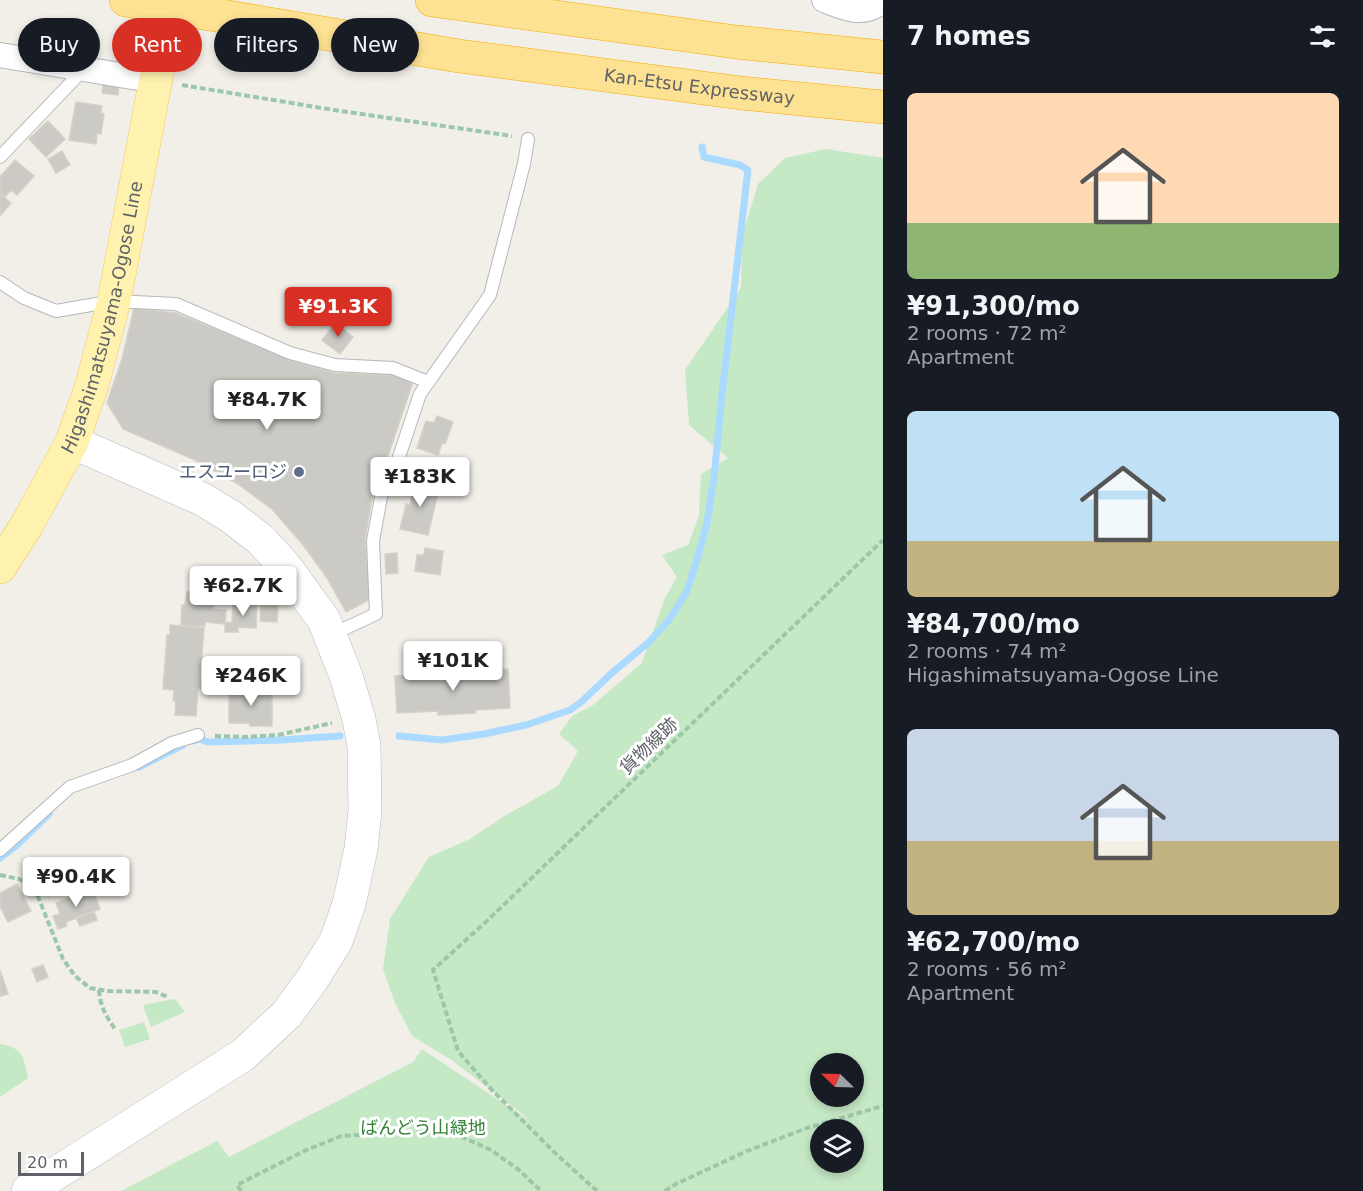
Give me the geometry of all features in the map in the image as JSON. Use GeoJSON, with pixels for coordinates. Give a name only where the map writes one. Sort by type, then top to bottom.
{"type":"FeatureCollection","features":[{"type":"Feature","properties":{"kind":"highway","name":"Kan-Etsu Expressway"},"geometry":{"type":"LineString","coordinates":[[126,0],[459,56],[741,93],[883,107]]}},
{"type":"Feature","properties":{"kind":"highway"},"geometry":{"type":"LineString","coordinates":[[432,0],[736,42],[883,57]]}},
{"type":"Feature","properties":{"kind":"main road","name":"Higashimatsuyama-Ogose Line"},"geometry":{"type":"LineString","coordinates":[[0,567],[28,523],[72,442],[92,385],[114,301],[158,72]]}},
{"type":"Feature","properties":{"kind":"street"},"geometry":{"type":"LineString","coordinates":[[824,0],[849,10],[864,11],[883,0]]}},
{"type":"Feature","properties":{"kind":"street"},"geometry":{"type":"LineString","coordinates":[[0,55],[18,58]]}},
{"type":"Feature","properties":{"kind":"street"},"geometry":{"type":"LineString","coordinates":[[28,1191],[243,1055],[287,1014],[336,941],[349,904],[362,849],[365,811],[364,747],[359,719],[346,676],[324,621],[284,566],[260,539],[230,516],[202,499],[72,442]]}},
{"type":"Feature","properties":{"kind":"lane"},"geometry":{"type":"LineString","coordinates":[[0,157],[81,72]]}},
{"type":"Feature","properties":{"kind":"lane"},"geometry":{"type":"LineString","coordinates":[[331,636],[376,614],[373,541],[381,497],[398,459],[420,394],[490,296],[524,164],[528,139]]}},
{"type":"Feature","properties":{"kind":"lane"},"geometry":{"type":"LineString","coordinates":[[0,282],[24,298],[56,310],[114,301],[176,304],[290,353],[335,365],[393,368],[428,382]]}},
{"type":"Feature","properties":{"kind":"lane"},"geometry":{"type":"LineString","coordinates":[[0,850],[70,787],[132,765],[172,743],[198,735]]}},
{"type":"Feature","properties":{"kind":"path"},"geometry":{"type":"LineString","coordinates":[[179,72],[334,110],[528,139]]}},
{"type":"Feature","properties":{"kind":"path","name":"貨物線跡"},"geometry":{"type":"LineString","coordinates":[[597,1191],[489,1088],[458,1050],[433,970],[883,540]]}},
{"type":"Feature","properties":{"kind":"path"},"geometry":{"type":"LineString","coordinates":[[198,735],[244,737],[278,735],[359,719]]}},
{"type":"Feature","properties":{"kind":"path"},"geometry":{"type":"LineString","coordinates":[[0,875],[19,879],[38,894],[63,959],[75,976],[90,988],[156,992],[168,997]]}},
{"type":"Feature","properties":{"kind":"path"},"geometry":{"type":"LineString","coordinates":[[99,990],[100,1001],[106,1016],[115,1029]]}},
{"type":"Feature","properties":{"kind":"path"},"geometry":{"type":"LineString","coordinates":[[665,1191],[747,1151],[807,1128],[883,1106]]}},
{"type":"Feature","properties":{"kind":"path"},"geometry":{"type":"LineString","coordinates":[[241,1191],[237,1185],[304,1151],[341,1136],[438,1131],[462,1137],[491,1150],[519,1170],[541,1191]]}},
{"type":"Feature","properties":{"kind":"green space","name":"ばんどう山緑地"},"geometry":{"type":"Polygon","coordinates":[[[826,149],[883,158],[883,1191],[121,1191],[217,1141],[229,1157],[413,1062],[422,1049],[527,1119],[453,1061],[412,1036],[395,1003],[383,969],[390,919],[429,857],[470,839],[506,815],[558,786],[578,751],[559,734],[572,716],[593,705],[642,663],[664,600],[677,577],[662,555],[688,545],[699,516],[701,474],[728,458],[689,425],[685,370],[741,288],[742,236],[758,184],[785,158],[826,149]]]}},
{"type":"Feature","properties":{"kind":"green space"},"geometry":{"type":"Polygon","coordinates":[[[174,999],[185,1012],[151,1027],[143,1005],[174,999]]]}},
{"type":"Feature","properties":{"kind":"green space"},"geometry":{"type":"Polygon","coordinates":[[[144,1022],[150,1039],[125,1047],[119,1030],[144,1022]]]}},
{"type":"Feature","properties":{"kind":"green space"},"geometry":{"type":"Polygon","coordinates":[[[0,1044],[18,1051],[28,1078],[0,1097],[0,1044]]]}},
{"type":"Feature","properties":{"kind":"building"},"geometry":{"type":"Polygon","coordinates":[[[103,84],[119,86],[118,95],[102,93],[103,84]]]}},
{"type":"Feature","properties":{"kind":"building"},"geometry":{"type":"Polygon","coordinates":[[[76,102],[102,106],[101,113],[104,114],[101,134],[97,133],[96,144],[69,140],[76,102]]]}},
{"type":"Feature","properties":{"kind":"building"},"geometry":{"type":"Polygon","coordinates":[[[48,121],[65,139],[46,157],[29,139],[48,121]]]}},
{"type":"Feature","properties":{"kind":"building"},"geometry":{"type":"Polygon","coordinates":[[[62,151],[70,165],[56,173],[48,159],[62,151]]]}},
{"type":"Feature","properties":{"kind":"building"},"geometry":{"type":"Polygon","coordinates":[[[15,160],[34,176],[17,195],[11,190],[5,197],[0,192],[0,177],[15,160]]]}},
{"type":"Feature","properties":{"kind":"building"},"geometry":{"type":"Polygon","coordinates":[[[0,194],[11,203],[0,216],[0,194]]]}},
{"type":"Feature","properties":{"kind":"building","name":"エスユーロジ"},"geometry":{"type":"Polygon","coordinates":[[[134,308],[175,313],[302,364],[335,373],[408,376],[412,385],[372,497],[365,540],[371,597],[369,600],[346,612],[327,578],[304,546],[272,509],[238,484],[195,460],[123,429],[107,403],[122,359],[134,308]]]}},
{"type":"Feature","properties":{"kind":"building"},"geometry":{"type":"Polygon","coordinates":[[[335,323],[353,337],[340,354],[322,340],[335,323]]]}},
{"type":"Feature","properties":{"kind":"building"},"geometry":{"type":"Polygon","coordinates":[[[437,416],[453,422],[445,444],[442,443],[438,455],[417,448],[426,421],[434,423],[437,416]]]}},
{"type":"Feature","properties":{"kind":"building"},"geometry":{"type":"Polygon","coordinates":[[[416,477],[435,482],[433,491],[438,493],[428,535],[400,529],[406,504],[410,505],[416,477]]]}},
{"type":"Feature","properties":{"kind":"building"},"geometry":{"type":"Polygon","coordinates":[[[425,548],[443,551],[440,575],[415,571],[417,555],[424,555],[425,548]]]}},
{"type":"Feature","properties":{"kind":"building"},"geometry":{"type":"Polygon","coordinates":[[[397,553],[398,573],[386,574],[385,554],[397,553]]]}},
{"type":"Feature","properties":{"kind":"building"},"geometry":{"type":"Polygon","coordinates":[[[192,587],[215,588],[213,609],[226,610],[225,624],[205,622],[205,626],[181,625],[182,605],[185,605],[187,592],[192,593],[192,587]]]}},
{"type":"Feature","properties":{"kind":"building"},"geometry":{"type":"Polygon","coordinates":[[[233,602],[257,603],[256,628],[238,627],[238,632],[225,632],[225,622],[232,623],[233,602]]]}},
{"type":"Feature","properties":{"kind":"building"},"geometry":{"type":"Polygon","coordinates":[[[261,605],[278,606],[277,622],[260,621],[261,605]]]}},
{"type":"Feature","properties":{"kind":"building"},"geometry":{"type":"Polygon","coordinates":[[[170,625],[204,628],[200,680],[203,680],[202,689],[198,689],[196,716],[175,715],[174,690],[163,689],[167,635],[170,635],[170,625]]]}},
{"type":"Feature","properties":{"kind":"building"},"geometry":{"type":"Polygon","coordinates":[[[508,669],[510,708],[438,715],[438,711],[397,713],[395,676],[508,669]]]}},
{"type":"Feature","properties":{"kind":"building"},"geometry":{"type":"Polygon","coordinates":[[[218,673],[226,673],[225,680],[217,679],[218,673]]]}},
{"type":"Feature","properties":{"kind":"building"},"geometry":{"type":"Polygon","coordinates":[[[229,688],[272,689],[272,726],[229,723],[229,688]]]}},
{"type":"Feature","properties":{"kind":"building"},"geometry":{"type":"Polygon","coordinates":[[[17,884],[31,911],[8,922],[0,906],[0,893],[17,884]]]}},
{"type":"Feature","properties":{"kind":"building"},"geometry":{"type":"Polygon","coordinates":[[[92,889],[100,909],[66,922],[67,926],[58,929],[53,916],[60,914],[56,903],[92,889]]]}},
{"type":"Feature","properties":{"kind":"building"},"geometry":{"type":"Polygon","coordinates":[[[94,911],[97,920],[80,926],[76,918],[94,911]]]}},
{"type":"Feature","properties":{"kind":"building"},"geometry":{"type":"Polygon","coordinates":[[[43,965],[48,977],[37,982],[32,969],[43,965]]]}},
{"type":"Feature","properties":{"kind":"building"},"geometry":{"type":"Polygon","coordinates":[[[0,970],[8,994],[0,996],[0,970]]]}},
{"type":"Feature","properties":{"kind":"waterway"},"geometry":{"type":"LineString","coordinates":[[399,736],[442,740],[484,734],[526,725],[570,710],[648,643],[669,620],[686,593],[707,523],[714,478],[748,170],[740,165],[704,157],[702,147]]}},
{"type":"Feature","properties":{"kind":"waterway"},"geometry":{"type":"LineString","coordinates":[[193,741],[200,739],[208,742],[281,740],[340,736]]}},
{"type":"Feature","properties":{"kind":"waterway"},"geometry":{"type":"LineString","coordinates":[[139,767],[183,745]]}},
{"type":"Feature","properties":{"kind":"waterway"},"geometry":{"type":"LineString","coordinates":[[0,858],[49,814]]}},
{"type":"Feature","properties":{"kind":"tunnel"},"geometry":{"type":"LineString","coordinates":[[168,18],[171,0]]}},
{"type":"Feature","properties":{"kind":"place","name":"エスユーロジ"},"geometry":{"type":"Point","coordinates":[299,472]}}]}
